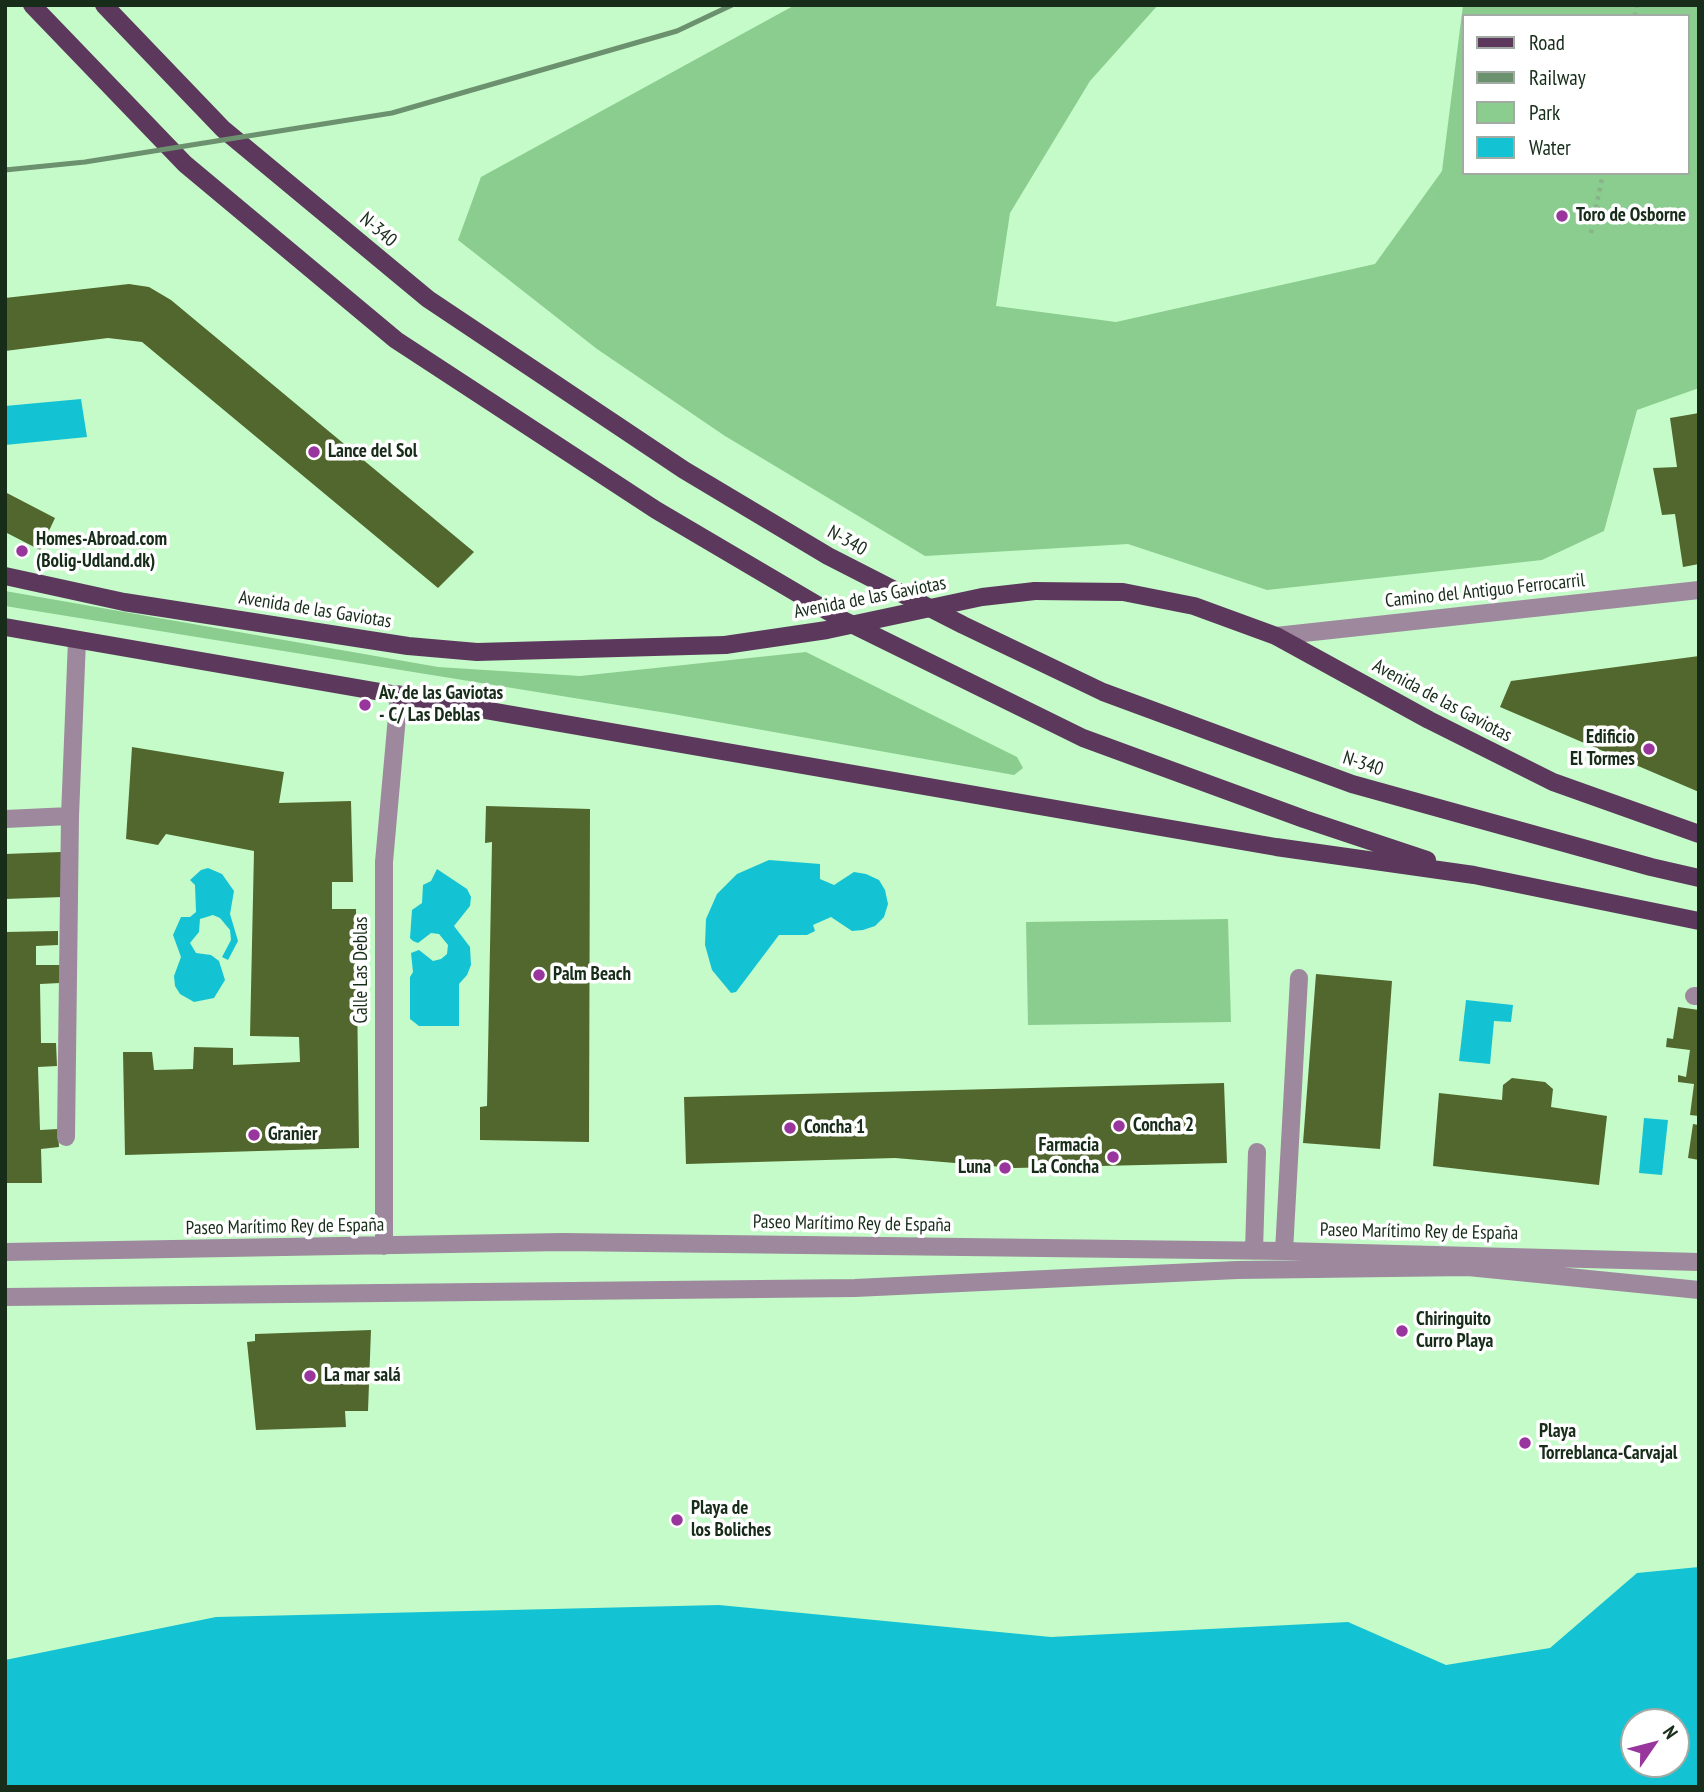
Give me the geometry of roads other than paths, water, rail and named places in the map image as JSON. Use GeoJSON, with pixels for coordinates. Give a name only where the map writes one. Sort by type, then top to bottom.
{"type":"FeatureCollection","features":[{"type":"Feature","properties":{"kind":"main road"},"geometry":{"type":"LineString","coordinates":[[32,5],[185,163],[396,340],[656,510],[841,619],[1083,738],[1304,820],[1474,875]]}},
{"type":"Feature","properties":{"kind":"main road","name":"N-340"},"geometry":{"type":"LineString","coordinates":[[104,5],[223,130],[428,299],[684,470],[828,556],[974,631],[1103,692],[1352,784],[1699,878]]}},
{"type":"Feature","properties":{"kind":"main road","name":"Avenida de las Gaviotas"},"geometry":{"type":"LineString","coordinates":[[5,576],[124,602],[408,646],[491,652],[725,645],[827,630],[982,597],[1035,591],[1122,592],[1194,607],[1276,636],[1429,720],[1553,782],[1699,834]]}},
{"type":"Feature","properties":{"kind":"main road"},"geometry":{"type":"LineString","coordinates":[[5,627],[1276,847],[1474,875],[1699,921]]}},
{"type":"Feature","properties":{"kind":"street","name":"Camino del Antiguo Ferrocarril"},"geometry":{"type":"LineString","coordinates":[[1276,636],[1699,590]]}},
{"type":"Feature","properties":{"kind":"street"},"geometry":{"type":"LineString","coordinates":[[66,1137],[70,816],[77,640]]}},
{"type":"Feature","properties":{"kind":"street","name":"Calle Las Deblas"},"geometry":{"type":"LineString","coordinates":[[384,1246],[384,862],[399,694]]}},
{"type":"Feature","properties":{"kind":"street"},"geometry":{"type":"LineString","coordinates":[[5,819],[70,816]]}},
{"type":"Feature","properties":{"kind":"street"},"geometry":{"type":"LineString","coordinates":[[1284,1251],[1299,978]]}},
{"type":"Feature","properties":{"kind":"street"},"geometry":{"type":"LineString","coordinates":[[1254,1251],[1257,1152]]}},
{"type":"Feature","properties":{"kind":"street","name":"Paseo Marítimo Rey de España"},"geometry":{"type":"LineString","coordinates":[[5,1252],[585,1242],[1284,1251],[1699,1262]]}},
{"type":"Feature","properties":{"kind":"street"},"geometry":{"type":"LineString","coordinates":[[5,1297],[855,1288],[1237,1269],[1455,1267],[1699,1290]]}},
{"type":"Feature","properties":{"kind":"water"},"geometry":{"type":"Polygon","coordinates":[[[81,399],[87,437],[5,445],[5,406],[81,399]]]}},
{"type":"Feature","properties":{"kind":"water"},"geometry":{"type":"Polygon","coordinates":[[[769,860],[820,864],[820,879],[834,885],[854,872],[866,874],[879,880],[885,890],[888,904],[884,917],[875,926],[863,930],[852,931],[831,917],[813,925],[815,931],[807,935],[779,935],[736,992],[731,993],[712,970],[705,945],[706,919],[717,894],[737,874],[769,860]]]}},
{"type":"Feature","properties":{"kind":"water"},"geometry":{"type":"Polygon","coordinates":[[[208,868],[222,874],[234,891],[230,914],[238,941],[228,960],[222,957],[231,940],[230,930],[220,918],[213,915],[200,919],[199,932],[190,943],[196,953],[211,955],[219,961],[225,980],[214,998],[194,1002],[180,994],[175,986],[174,976],[181,957],[173,935],[181,917],[190,917],[196,912],[195,885],[190,880],[201,870],[208,868]]]}},
{"type":"Feature","properties":{"kind":"water"},"geometry":{"type":"Polygon","coordinates":[[[437,869],[467,889],[471,897],[470,906],[454,926],[470,947],[471,965],[459,984],[459,1026],[419,1026],[410,1019],[410,977],[413,972],[411,953],[419,950],[433,961],[447,954],[448,945],[439,934],[431,933],[418,943],[410,938],[412,910],[422,903],[423,885],[431,881],[437,869]]]}},
{"type":"Feature","properties":{"kind":"water"},"geometry":{"type":"Polygon","coordinates":[[[1466,1000],[1513,1005],[1511,1022],[1494,1021],[1490,1064],[1459,1061],[1466,1000]]]}},
{"type":"Feature","properties":{"kind":"water"},"geometry":{"type":"Polygon","coordinates":[[[1644,1118],[1668,1120],[1662,1175],[1639,1173],[1644,1118]]]}},
{"type":"Feature","properties":{"kind":"water"},"geometry":{"type":"Polygon","coordinates":[[[1699,1567],[1699,1787],[5,1787],[5,1660],[216,1617],[719,1605],[1051,1637],[1348,1622],[1446,1665],[1550,1648],[1637,1573],[1699,1567]]]}},
{"type":"Feature","properties":{"kind":"railway"},"geometry":{"type":"LineString","coordinates":[[5,170],[85,162],[392,113],[677,31],[732,5]]}},
{"type":"Feature","properties":{"kind":"place","name":"Toro de Osborne"},"geometry":{"type":"Point","coordinates":[1562,216]}},
{"type":"Feature","properties":{"kind":"place","name":"Lance del Sol"},"geometry":{"type":"Point","coordinates":[314,452]}},
{"type":"Feature","properties":{"kind":"place","name":"Homes-Abroad.com (Bolig-Udland.dk)"},"geometry":{"type":"Point","coordinates":[22,551]}},
{"type":"Feature","properties":{"kind":"place","name":"Av. de las Gaviotas - C/ Las Deblas"},"geometry":{"type":"Point","coordinates":[365,705]}},
{"type":"Feature","properties":{"kind":"place","name":"Edificio El Tormes"},"geometry":{"type":"Point","coordinates":[1649,749]}},
{"type":"Feature","properties":{"kind":"place","name":"Palm Beach"},"geometry":{"type":"Point","coordinates":[539,975]}},
{"type":"Feature","properties":{"kind":"place","name":"Concha 2"},"geometry":{"type":"Point","coordinates":[1119,1126]}},
{"type":"Feature","properties":{"kind":"place","name":"Concha 1"},"geometry":{"type":"Point","coordinates":[790,1128]}},
{"type":"Feature","properties":{"kind":"place","name":"Granier"},"geometry":{"type":"Point","coordinates":[254,1135]}},
{"type":"Feature","properties":{"kind":"place","name":"Farmacia La Concha"},"geometry":{"type":"Point","coordinates":[1113,1157]}},
{"type":"Feature","properties":{"kind":"place","name":"Luna"},"geometry":{"type":"Point","coordinates":[1005,1168]}},
{"type":"Feature","properties":{"kind":"place","name":"Chiringuito Curro Playa"},"geometry":{"type":"Point","coordinates":[1402,1331]}},
{"type":"Feature","properties":{"kind":"place","name":"La mar salá"},"geometry":{"type":"Point","coordinates":[310,1376]}},
{"type":"Feature","properties":{"kind":"place","name":"Playa Torreblanca-Carvajal"},"geometry":{"type":"Point","coordinates":[1525,1443]}},
{"type":"Feature","properties":{"kind":"place","name":"Playa de los Boliches"},"geometry":{"type":"Point","coordinates":[677,1520]}}]}
